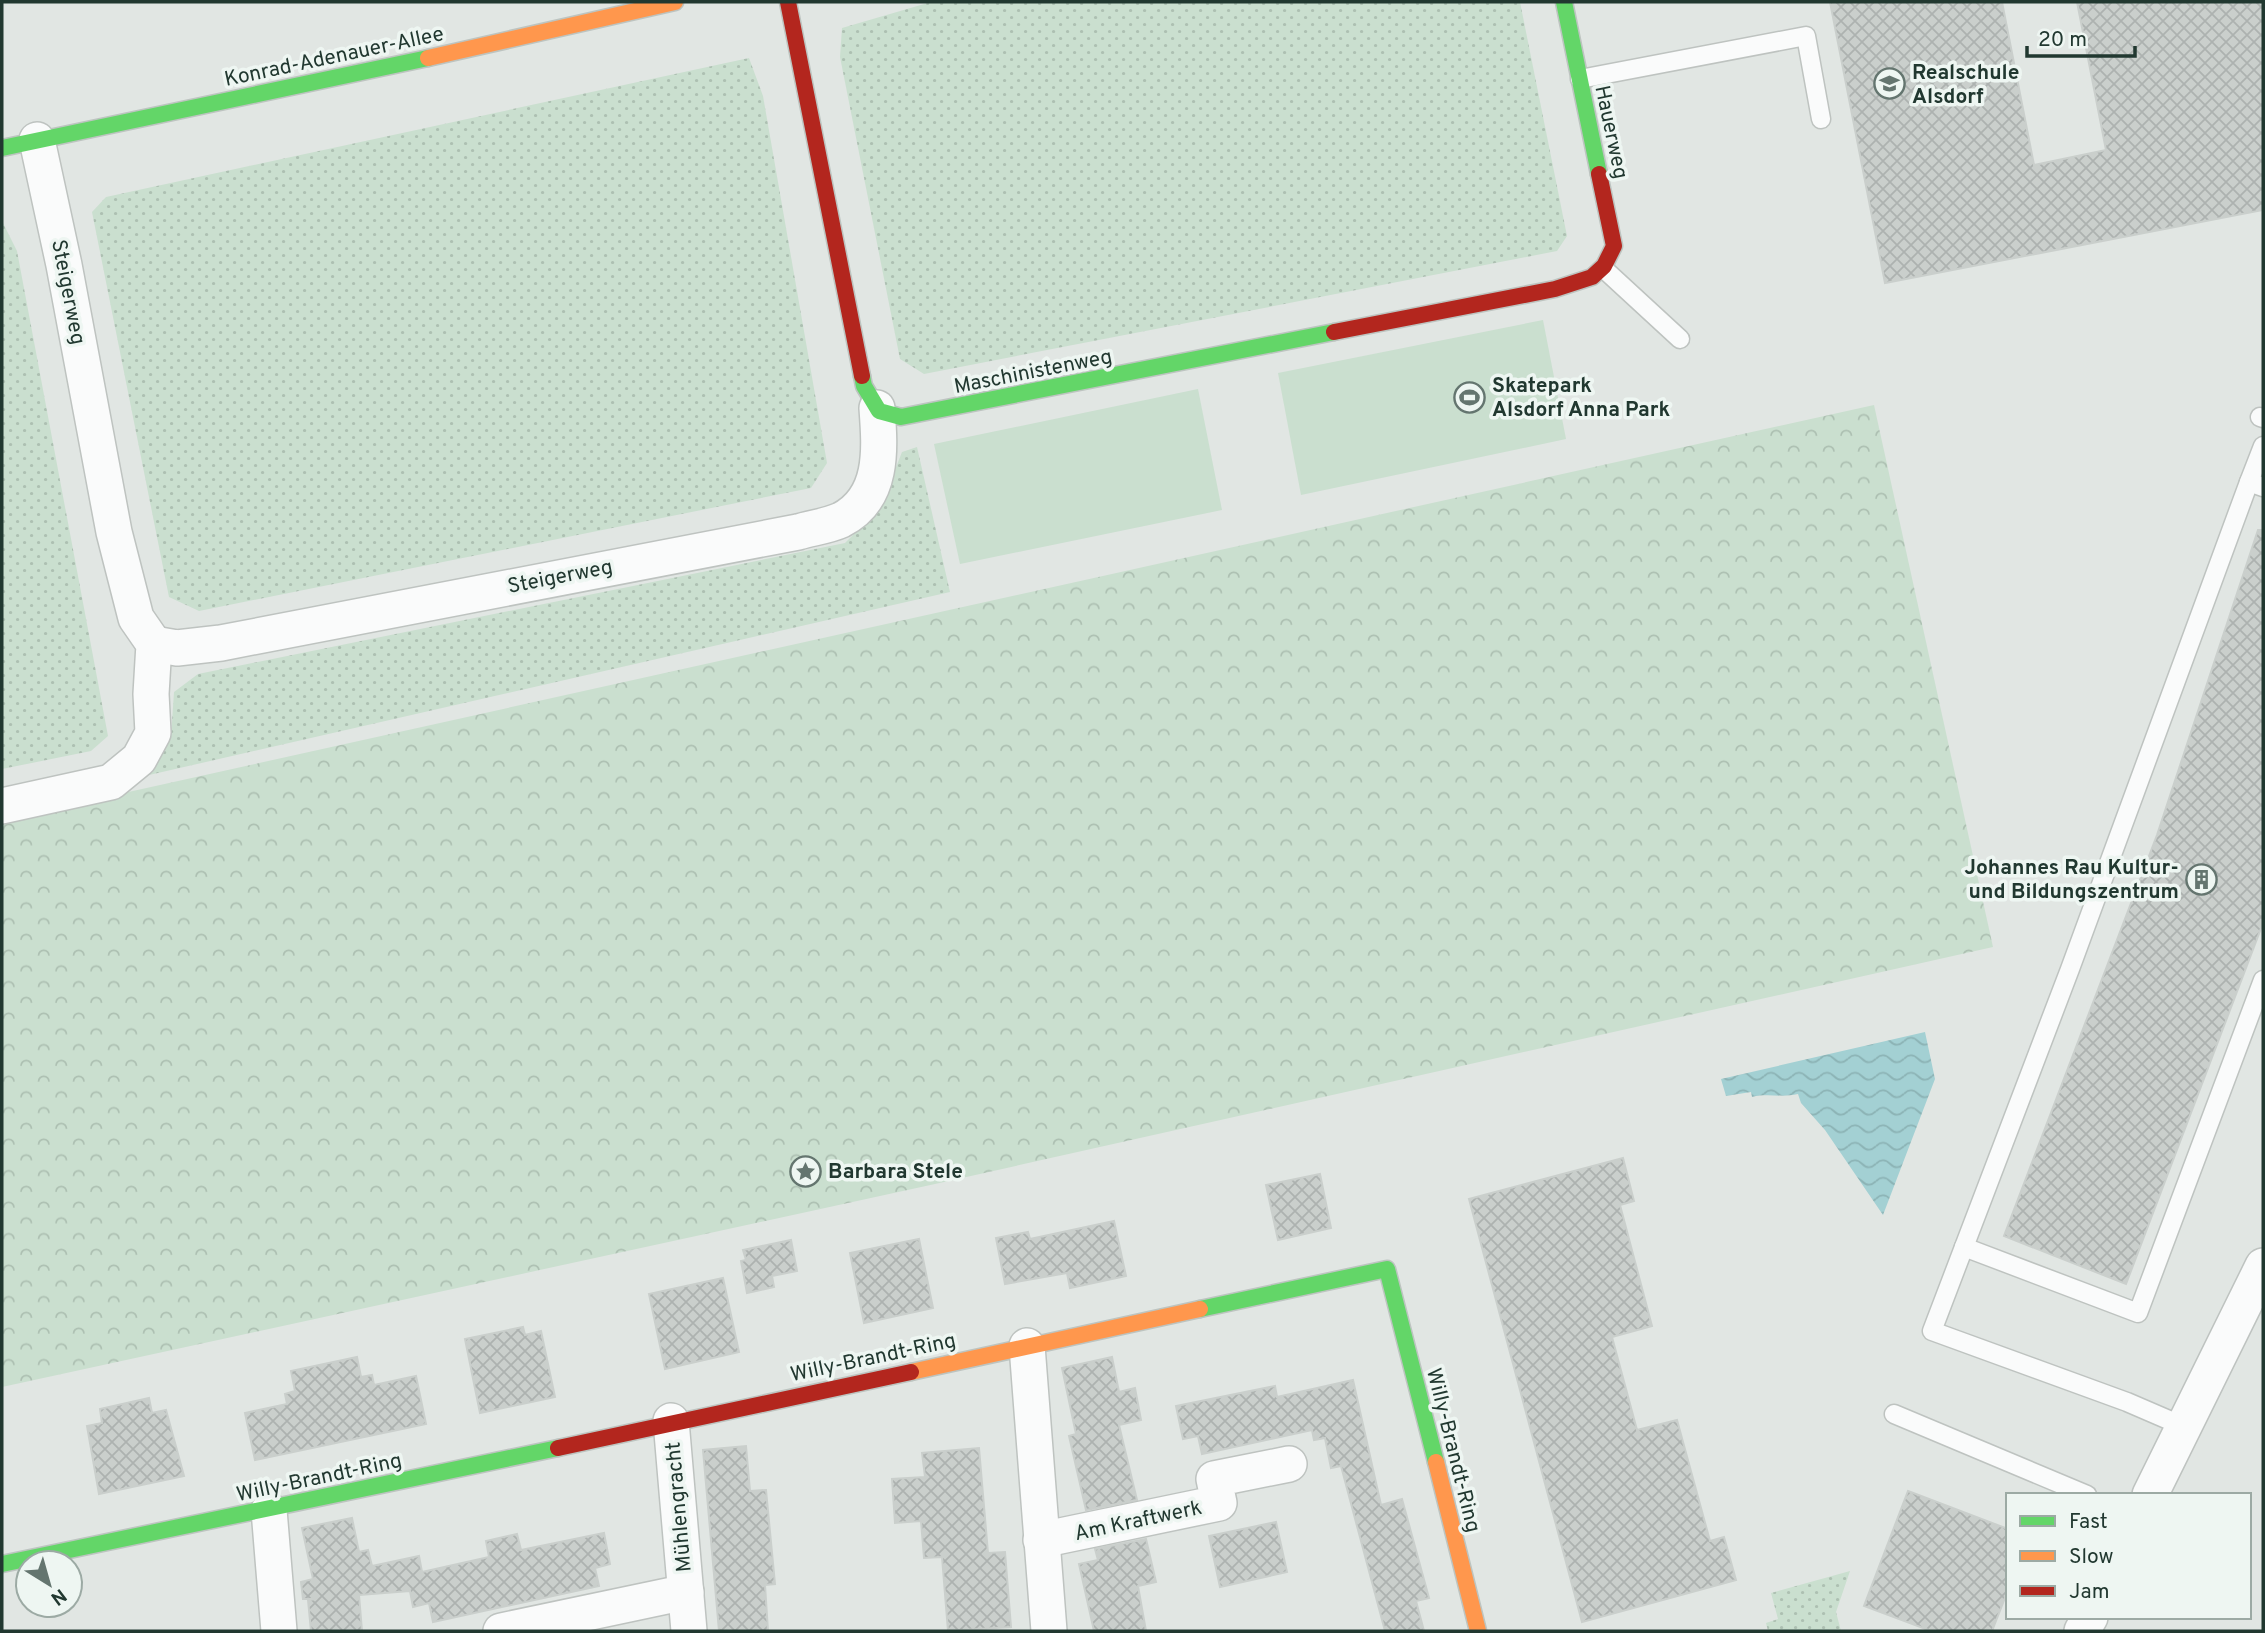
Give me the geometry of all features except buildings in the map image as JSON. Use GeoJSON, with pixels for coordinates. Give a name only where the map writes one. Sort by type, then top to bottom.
{"type":"FeatureCollection","features":[{"type":"Feature","properties":{"kind":"street","name":"Konrad-Adenauer-Allee"},"geometry":{"type":"LineString","coordinates":[[2,148],[414,61],[675,2]]}},
{"type":"Feature","properties":{"kind":"street"},"geometry":{"type":"LineString","coordinates":[[788,2],[811,106],[850,323],[864,386],[878,410]]}},
{"type":"Feature","properties":{"kind":"street","name":"Hauerweg"},"geometry":{"type":"LineString","coordinates":[[1564,2],[1614,246],[1604,270]]}},
{"type":"Feature","properties":{"kind":"street","name":"Steigerweg"},"geometry":{"type":"LineString","coordinates":[[37,140],[64,265],[114,532],[136,618],[154,644],[177,648],[221,643],[798,532],[841,520],[862,503],[876,477],[880,449],[878,410]]}},
{"type":"Feature","properties":{"kind":"street","name":"Maschinistenweg"},"geometry":{"type":"LineString","coordinates":[[878,410],[901,417],[932,413],[1555,289],[1583,282],[1604,270]]}},
{"type":"Feature","properties":{"kind":"street"},"geometry":{"type":"LineString","coordinates":[[2,806],[111,782],[139,759],[153,733],[151,694],[154,644]]}},
{"type":"Feature","properties":{"kind":"street"},"geometry":{"type":"LineString","coordinates":[[2151,1493],[2263,1266]]}},
{"type":"Feature","properties":{"kind":"street","name":"Willy-Brandt-Ring"},"geometry":{"type":"LineString","coordinates":[[2,1564],[269,1510],[1387,1269],[1478,1631]]}},
{"type":"Feature","properties":{"kind":"street"},"geometry":{"type":"LineString","coordinates":[[1027,1346],[1049,1631]]}},
{"type":"Feature","properties":{"kind":"street","name":"Mühlengracht"},"geometry":{"type":"LineString","coordinates":[[671,1422],[689,1631]]}},
{"type":"Feature","properties":{"kind":"street","name":"Am Kraftwerk"},"geometry":{"type":"LineString","coordinates":[[1041,1540],[1219,1503],[1214,1479],[1289,1464]]}},
{"type":"Feature","properties":{"kind":"street"},"geometry":{"type":"LineString","coordinates":[[269,1510],[279,1631]]}},
{"type":"Feature","properties":{"kind":"street","name":"Mühlengracht"},"geometry":{"type":"LineString","coordinates":[[501,1631],[686,1592]]}},
{"type":"Feature","properties":{"kind":"lane"},"geometry":{"type":"LineString","coordinates":[[1580,79],[1806,36],[1821,120]]}},
{"type":"Feature","properties":{"kind":"lane"},"geometry":{"type":"LineString","coordinates":[[1604,270],[1680,339]]}},
{"type":"Feature","properties":{"kind":"lane"},"geometry":{"type":"LineString","coordinates":[[2185,1427],[2127,1402],[1932,1331],[2256,484],[2263,446]]}},
{"type":"Feature","properties":{"kind":"lane"},"geometry":{"type":"LineString","coordinates":[[1964,1247],[2138,1313],[2263,980]]}},
{"type":"Feature","properties":{"kind":"lane"},"geometry":{"type":"LineString","coordinates":[[1894,1414],[2082,1493]]}},
{"type":"Feature","properties":{"kind":"green space"},"geometry":{"type":"Polygon","coordinates":[[[931,2],[1520,2],[1567,236],[1557,251],[924,374],[900,359],[840,57],[842,28],[931,2]]]}},
{"type":"Feature","properties":{"kind":"green space"},"geometry":{"type":"Polygon","coordinates":[[[749,58],[763,96],[827,463],[811,488],[199,611],[169,597],[92,212],[106,197],[749,58]]]}},
{"type":"Feature","properties":{"kind":"green space"},"geometry":{"type":"Polygon","coordinates":[[[2,221],[17,251],[108,736],[91,751],[2,769],[2,221]]]}},
{"type":"Feature","properties":{"kind":"green space","name":"Skatepark Alsdorf Anna Park"},"geometry":{"type":"Polygon","coordinates":[[[1543,320],[1566,439],[1301,495],[1278,373],[1543,320]]]}},
{"type":"Feature","properties":{"kind":"green space"},"geometry":{"type":"Polygon","coordinates":[[[1198,389],[1222,510],[960,564],[934,444],[1198,389]]]}},
{"type":"Feature","properties":{"kind":"green space"},"geometry":{"type":"Polygon","coordinates":[[[1874,405],[1993,947],[935,1184],[2,1387],[2,820],[1874,405]]]}},
{"type":"Feature","properties":{"kind":"green space"},"geometry":{"type":"Polygon","coordinates":[[[917,447],[950,592],[149,775],[171,737],[174,692],[198,674],[845,543],[880,508],[902,452],[917,447]]]}},
{"type":"Feature","properties":{"kind":"green space"},"geometry":{"type":"Polygon","coordinates":[[[1850,1571],[1836,1612],[1841,1631],[1768,1631],[1766,1623],[1778,1619],[1771,1593],[1850,1571]]]}},
{"type":"Feature","properties":{"kind":"water"},"geometry":{"type":"Polygon","coordinates":[[[1925,1032],[1935,1079],[1883,1215],[1825,1130],[1801,1103],[1798,1094],[1752,1097],[1751,1092],[1726,1096],[1721,1079],[1925,1032]]]}},
{"type":"Feature","properties":{"kind":"traffic: fast"},"geometry":{"type":"LineString","coordinates":[[1564,2],[1599,174]]}},
{"type":"Feature","properties":{"kind":"traffic: fast"},"geometry":{"type":"LineString","coordinates":[[2,148],[428,58]]}},
{"type":"Feature","properties":{"kind":"traffic: fast"},"geometry":{"type":"LineString","coordinates":[[862,376],[864,386],[879,411],[901,417],[1334,332]]}},
{"type":"Feature","properties":{"kind":"traffic: fast"},"geometry":{"type":"LineString","coordinates":[[1200,1309],[1387,1269],[1436,1462]]}},
{"type":"Feature","properties":{"kind":"traffic: fast"},"geometry":{"type":"LineString","coordinates":[[2,1564],[558,1448]]}},
{"type":"Feature","properties":{"kind":"traffic: slow"},"geometry":{"type":"LineString","coordinates":[[428,58],[675,2]]}},
{"type":"Feature","properties":{"kind":"traffic: slow"},"geometry":{"type":"LineString","coordinates":[[911,1372],[1200,1309]]}},
{"type":"Feature","properties":{"kind":"traffic: slow"},"geometry":{"type":"LineString","coordinates":[[1436,1462],[1478,1631]]}},
{"type":"Feature","properties":{"kind":"traffic: jam"},"geometry":{"type":"LineString","coordinates":[[788,2],[862,376]]}},
{"type":"Feature","properties":{"kind":"traffic: jam"},"geometry":{"type":"LineString","coordinates":[[1334,332],[1555,289],[1592,277],[1604,266],[1614,246],[1599,174]]}},
{"type":"Feature","properties":{"kind":"traffic: jam"},"geometry":{"type":"LineString","coordinates":[[558,1448],[911,1372]]}},
{"type":"Feature","properties":{"kind":"place","name":"Realschule Alsdorf"},"geometry":{"type":"Point","coordinates":[1889,84]}},
{"type":"Feature","properties":{"kind":"place","name":"Skatepark Alsdorf Anna Park"},"geometry":{"type":"Point","coordinates":[1469,397]}},
{"type":"Feature","properties":{"kind":"place","name":"Johannes Rau Kultur- und Bildungszentrum"},"geometry":{"type":"Point","coordinates":[2202,879]}},
{"type":"Feature","properties":{"kind":"place","name":"Barbara Stele"},"geometry":{"type":"Point","coordinates":[805,1171]}}]}
